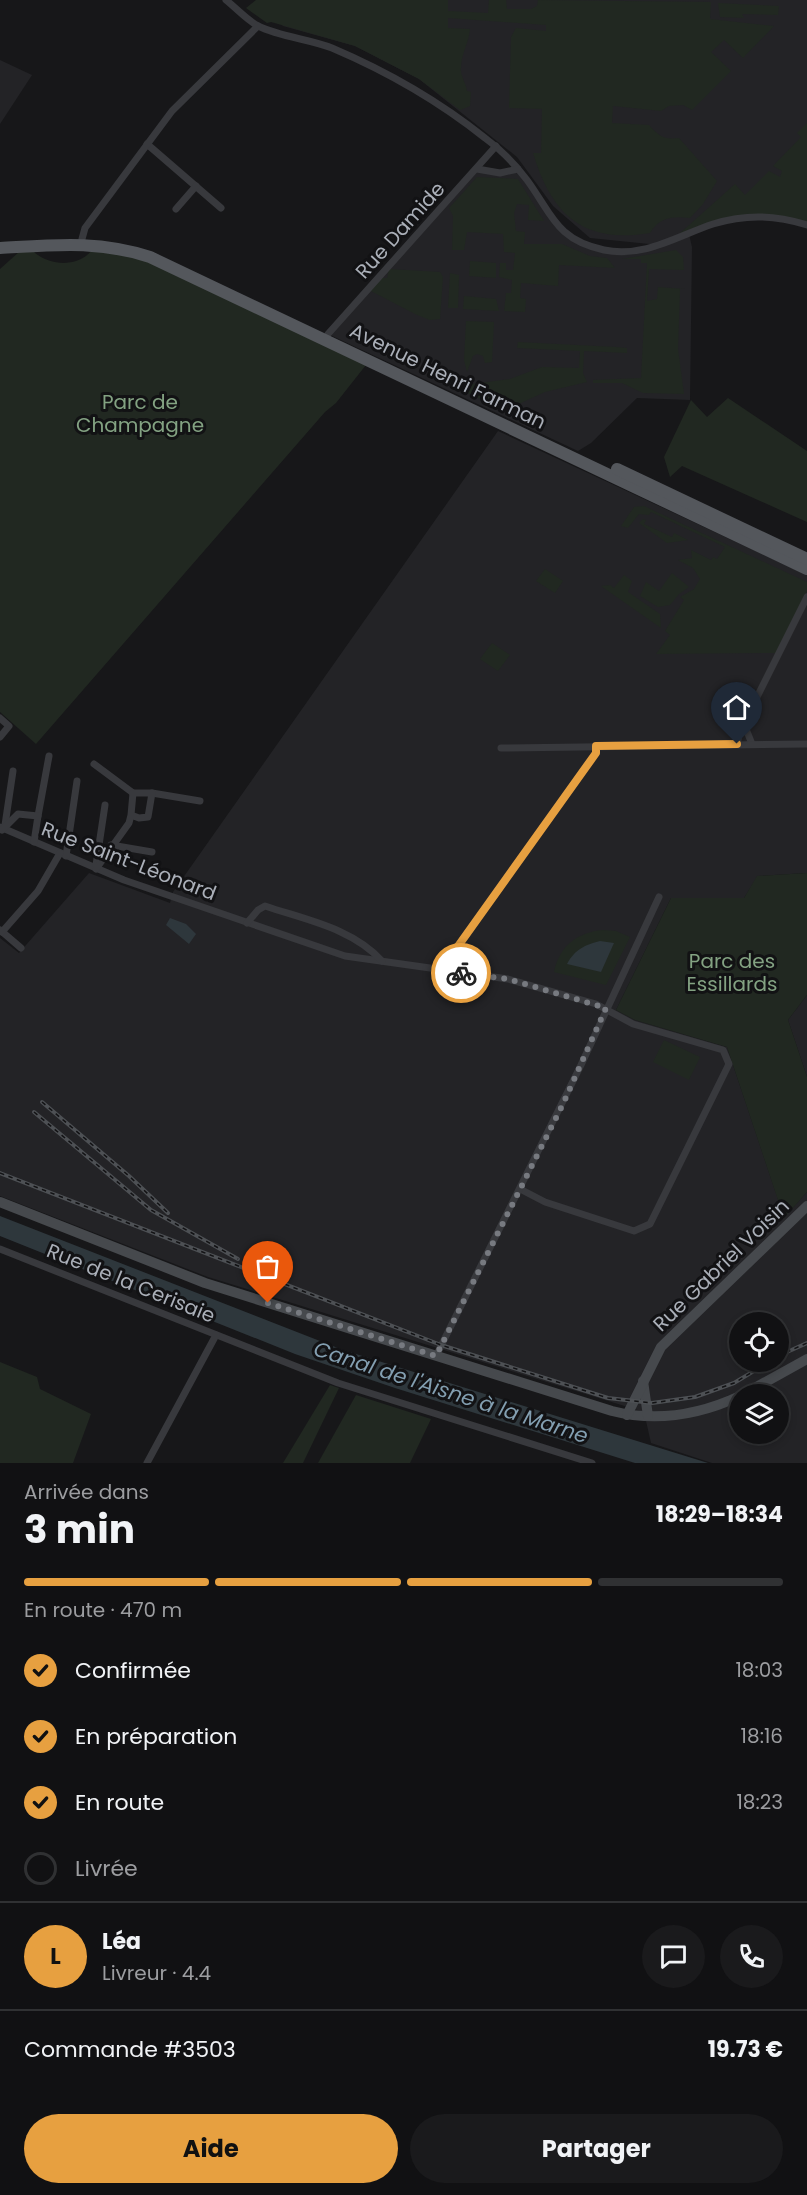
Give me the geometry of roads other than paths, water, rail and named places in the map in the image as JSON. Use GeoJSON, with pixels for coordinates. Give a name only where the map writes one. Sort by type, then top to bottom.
{"type":"FeatureCollection","features":[{"type":"Feature","properties":{"kind":"main road","name":"Avenue Henri Farman"},"geometry":{"type":"LineString","coordinates":[[0,243],[87,239],[127,243],[149,250],[807,559]]}},
{"type":"Feature","properties":{"kind":"main road","name":"Avenue Henri Farman"},"geometry":{"type":"LineString","coordinates":[[0,248],[64,244],[112,246],[169,265],[807,569]]}},
{"type":"Feature","properties":{"kind":"street"},"geometry":{"type":"LineString","coordinates":[[226,0],[258,26],[332,48],[422,94],[496,146],[518,169],[544,210],[561,228],[585,245],[608,251],[650,248],[711,225],[745,217],[785,218],[807,225]]}},
{"type":"Feature","properties":{"kind":"street"},"geometry":{"type":"LineString","coordinates":[[87,239],[85,228],[172,111],[258,26]]}},
{"type":"Feature","properties":{"kind":"street"},"geometry":{"type":"LineString","coordinates":[[147,144],[221,208]]}},
{"type":"Feature","properties":{"kind":"street","name":"Rue Damide"},"geometry":{"type":"LineString","coordinates":[[328,334],[496,146]]}},
{"type":"Feature","properties":{"kind":"street"},"geometry":{"type":"LineString","coordinates":[[477,169],[500,172],[518,169]]}},
{"type":"Feature","properties":{"kind":"street"},"geometry":{"type":"LineString","coordinates":[[176,209],[196,186]]}},
{"type":"Feature","properties":{"kind":"street"},"geometry":{"type":"LineString","coordinates":[[745,744],[744,724],[807,597]]}},
{"type":"Feature","properties":{"kind":"street"},"geometry":{"type":"LineString","coordinates":[[0,718],[9,726],[0,737]]}},
{"type":"Feature","properties":{"kind":"street"},"geometry":{"type":"LineString","coordinates":[[744,724],[745,744]]}},
{"type":"Feature","properties":{"kind":"street"},"geometry":{"type":"LineString","coordinates":[[501,748],[807,744]]}},
{"type":"Feature","properties":{"kind":"street"},"geometry":{"type":"LineString","coordinates":[[441,970],[596,753],[596,746]]}},
{"type":"Feature","properties":{"kind":"street"},"geometry":{"type":"LineString","coordinates":[[34,842],[49,756]]}},
{"type":"Feature","properties":{"kind":"street"},"geometry":{"type":"LineString","coordinates":[[94,764],[134,793],[152,793],[200,801]]}},
{"type":"Feature","properties":{"kind":"street"},"geometry":{"type":"LineString","coordinates":[[2,828],[13,771]]}},
{"type":"Feature","properties":{"kind":"street"},"geometry":{"type":"LineString","coordinates":[[21,948],[1,931],[38,891],[63,855],[77,780]]}},
{"type":"Feature","properties":{"kind":"street"},"geometry":{"type":"LineString","coordinates":[[96,869],[129,823],[134,793]]}},
{"type":"Feature","properties":{"kind":"street"},"geometry":{"type":"LineString","coordinates":[[131,815],[139,818],[148,817],[152,793]]}},
{"type":"Feature","properties":{"kind":"street"},"geometry":{"type":"LineString","coordinates":[[96,869],[105,805]]}},
{"type":"Feature","properties":{"kind":"street"},"geometry":{"type":"LineString","coordinates":[[2,828],[18,814],[38,816]]}},
{"type":"Feature","properties":{"kind":"street","name":"Rue Saint-Léonard"},"geometry":{"type":"LineString","coordinates":[[2,828],[96,869],[345,956],[508,979],[606,1008],[633,1024],[723,1050],[729,1064],[650,1224],[634,1231],[545,1202],[520,1189]]}},
{"type":"Feature","properties":{"kind":"street"},"geometry":{"type":"LineString","coordinates":[[111,846],[152,852]]}},
{"type":"Feature","properties":{"kind":"street"},"geometry":{"type":"LineString","coordinates":[[436,1356],[520,1189],[660,897]]}},
{"type":"Feature","properties":{"kind":"street"},"geometry":{"type":"LineString","coordinates":[[247,923],[258,910],[265,906],[347,934],[372,951],[382,962]]}},
{"type":"Feature","properties":{"kind":"street"},"geometry":{"type":"LineString","coordinates":[[0,1202],[205,1283],[627,1415],[690,1413],[729,1400]]}},
{"type":"Feature","properties":{"kind":"street","name":"Rue Gabriel Voisin"},"geometry":{"type":"LineString","coordinates":[[627,1415],[654,1357],[669,1338],[807,1208]]}},
{"type":"Feature","properties":{"kind":"street","name":"Rue de la Cerisaie"},"geometry":{"type":"LineString","coordinates":[[0,1249],[338,1383],[592,1463]]}},
{"type":"Feature","properties":{"kind":"street"},"geometry":{"type":"LineString","coordinates":[[147,1463],[216,1335]]}},
{"type":"Feature","properties":{"kind":"street"},"geometry":{"type":"LineString","coordinates":[[762,1384],[807,1359]]}},
{"type":"Feature","properties":{"kind":"street"},"geometry":{"type":"LineString","coordinates":[[643,1381],[648,1416]]}},
{"type":"Feature","properties":{"kind":"water"},"geometry":{"type":"Polygon","coordinates":[[[170,918],[186,924],[196,934],[189,944],[166,925],[170,918]]]}},
{"type":"Feature","properties":{"kind":"water"},"geometry":{"type":"Polygon","coordinates":[[[600,941],[614,943],[601,972],[567,964],[581,948],[600,941]]]}},
{"type":"Feature","properties":{"kind":"water","name":"Canal de l'Aisne à la Marne"},"geometry":{"type":"Polygon","coordinates":[[[0,1216],[343,1350],[708,1463],[635,1463],[395,1388],[295,1354],[0,1236],[0,1216]]]}},
{"type":"Feature","properties":{"kind":"railway"},"geometry":{"type":"LineString","coordinates":[[42,1102],[129,1176],[168,1213]]}},
{"type":"Feature","properties":{"kind":"railway"},"geometry":{"type":"LineString","coordinates":[[34,1112],[151,1210],[238,1259]]}},
{"type":"Feature","properties":{"kind":"railway"},"geometry":{"type":"LineString","coordinates":[[0,1173],[441,1345],[608,1398],[652,1403],[695,1397],[734,1383],[752,1372]]}},
{"type":"Feature","properties":{"kind":"railway"},"geometry":{"type":"LineString","coordinates":[[789,1351],[807,1343]]}},
{"type":"Feature","properties":{"kind":"park label","name":"Parc de Champagne"},"geometry":{"type":"Point","coordinates":[140,414]}},
{"type":"Feature","properties":{"kind":"park label","name":"Parc des Essillards"},"geometry":{"type":"Point","coordinates":[732,972]}}]}
